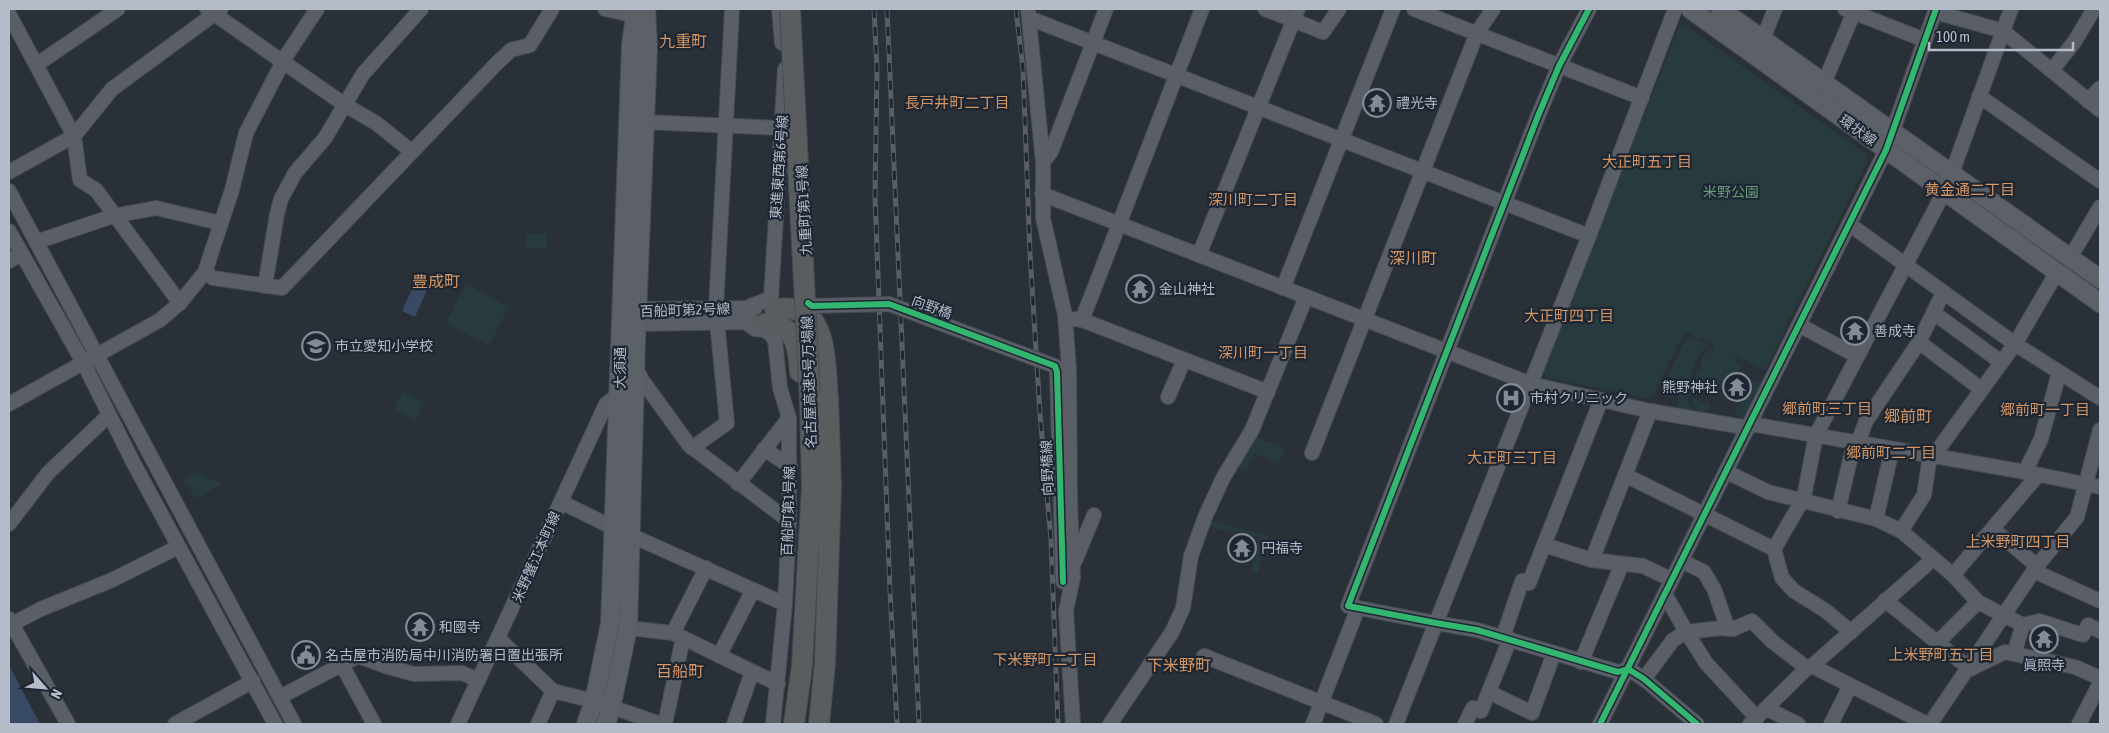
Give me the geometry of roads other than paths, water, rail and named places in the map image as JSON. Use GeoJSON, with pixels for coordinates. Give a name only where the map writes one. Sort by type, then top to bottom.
{"type":"FeatureCollection","features":[{"type":"Feature","properties":{"kind":"highway","name":"名古屋高速5号万場線"},"geometry":{"type":"LineString","coordinates":[[790,9],[806,320],[812,487],[803,657],[794,724]]}},
{"type":"Feature","properties":{"kind":"highway","name":"名古屋高速5号万場線"},"geometry":{"type":"LineString","coordinates":[[802,9],[823,389],[824,467],[821,574],[807,724]]}},
{"type":"Feature","properties":{"kind":"highway"},"geometry":{"type":"LineString","coordinates":[[770,322],[793,308],[811,317],[820,331],[828,399],[831,486],[825,664],[819,724]]}},
{"type":"Feature","properties":{"kind":"highway"},"geometry":{"type":"LineString","coordinates":[[770,322],[783,326],[799,347],[802,399],[804,487],[793,667],[784,724]]}},
{"type":"Feature","properties":{"kind":"main road","name":"大須通"},"geometry":{"type":"LineString","coordinates":[[608,716],[628,628],[635,367],[631,317],[640,46],[646,9]]}},
{"type":"Feature","properties":{"kind":"main road"},"geometry":{"type":"LineString","coordinates":[[640,46],[652,9]]}},
{"type":"Feature","properties":{"kind":"main road","name":"環状線"},"geometry":{"type":"LineString","coordinates":[[1690,9],[2100,303]]}},
{"type":"Feature","properties":{"kind":"main road","name":"環状線"},"geometry":{"type":"LineString","coordinates":[[1720,9],[2100,279]]}},
{"type":"Feature","properties":{"kind":"main road"},"geometry":{"type":"LineString","coordinates":[[630,11],[640,46]]}},
{"type":"Feature","properties":{"kind":"main road","name":"大須通"},"geometry":{"type":"LineString","coordinates":[[586,724],[594,701],[610,624],[619,394],[631,317],[644,122],[640,46]]}},
{"type":"Feature","properties":{"kind":"street"},"geometry":{"type":"LineString","coordinates":[[36,65],[118,9]]}},
{"type":"Feature","properties":{"kind":"street"},"geometry":{"type":"LineString","coordinates":[[9,404],[160,320],[180,303],[205,272],[232,190],[246,133],[282,63],[318,9]]}},
{"type":"Feature","properties":{"kind":"street"},"geometry":{"type":"LineString","coordinates":[[265,286],[281,199],[295,173],[325,138],[363,74],[420,9]]}},
{"type":"Feature","properties":{"kind":"street"},"geometry":{"type":"LineString","coordinates":[[205,272],[213,278],[282,288],[412,151],[512,50],[530,45],[552,9]]}},
{"type":"Feature","properties":{"kind":"street"},"geometry":{"type":"LineString","coordinates":[[605,9],[630,11]]}},
{"type":"Feature","properties":{"kind":"street"},"geometry":{"type":"LineString","coordinates":[[716,308],[732,9]]}},
{"type":"Feature","properties":{"kind":"street","name":"東進東西第6号線"},"geometry":{"type":"LineString","coordinates":[[745,314],[771,298],[786,130],[785,71],[779,9]]}},
{"type":"Feature","properties":{"kind":"street"},"geometry":{"type":"LineString","coordinates":[[1043,162],[1051,152],[1106,9]]}},
{"type":"Feature","properties":{"kind":"street"},"geometry":{"type":"LineString","coordinates":[[1082,320],[1202,9]]}},
{"type":"Feature","properties":{"kind":"street"},"geometry":{"type":"LineString","coordinates":[[1265,9],[1296,14],[1323,32],[1339,9]]}},
{"type":"Feature","properties":{"kind":"street"},"geometry":{"type":"LineString","coordinates":[[1282,288],[1393,9]]}},
{"type":"Feature","properties":{"kind":"street"},"geometry":{"type":"LineString","coordinates":[[1414,9],[1642,98]]}},
{"type":"Feature","properties":{"kind":"street"},"geometry":{"type":"LineString","coordinates":[[1312,453],[1477,33],[1493,9]]}},
{"type":"Feature","properties":{"kind":"street"},"geometry":{"type":"LineString","coordinates":[[1313,724],[1322,703],[1353,607],[1446,353],[1559,66],[1589,9]]}},
{"type":"Feature","properties":{"kind":"street"},"geometry":{"type":"LineString","coordinates":[[1396,724],[1589,236],[1675,9]]}},
{"type":"Feature","properties":{"kind":"street"},"geometry":{"type":"LineString","coordinates":[[1763,39],[1775,9]]}},
{"type":"Feature","properties":{"kind":"street"},"geometry":{"type":"LineString","coordinates":[[1952,174],[2011,9]]}},
{"type":"Feature","properties":{"kind":"street"},"geometry":{"type":"LineString","coordinates":[[2003,31],[2021,9]]}},
{"type":"Feature","properties":{"kind":"street"},"geometry":{"type":"LineString","coordinates":[[2052,70],[2075,42],[2094,9]]}},
{"type":"Feature","properties":{"kind":"street"},"geometry":{"type":"LineString","coordinates":[[1600,724],[1886,150],[1936,10],[2003,31],[2100,110]]}},
{"type":"Feature","properties":{"kind":"street"},"geometry":{"type":"LineString","coordinates":[[9,172],[74,136],[112,89],[213,11],[282,63],[345,105],[376,123],[412,151]]}},
{"type":"Feature","properties":{"kind":"street"},"geometry":{"type":"LineString","coordinates":[[1824,82],[1850,11],[1925,40]]}},
{"type":"Feature","properties":{"kind":"street"},"geometry":{"type":"LineString","coordinates":[[1073,724],[1066,611],[1073,577],[1070,500],[1069,370],[1066,318],[1043,218],[1043,162],[1028,13],[1093,42],[1589,236]]}},
{"type":"Feature","properties":{"kind":"street"},"geometry":{"type":"LineString","coordinates":[[9,14],[74,136],[80,180],[96,190],[113,216],[180,303]]}},
{"type":"Feature","properties":{"kind":"street"},"geometry":{"type":"LineString","coordinates":[[1199,255],[1296,14]]}},
{"type":"Feature","properties":{"kind":"street"},"geometry":{"type":"LineString","coordinates":[[2088,101],[2100,88]]}},
{"type":"Feature","properties":{"kind":"street"},"geometry":{"type":"LineString","coordinates":[[1979,96],[2100,181]]}},
{"type":"Feature","properties":{"kind":"street"},"geometry":{"type":"LineString","coordinates":[[644,122],[725,124],[786,130]]}},
{"type":"Feature","properties":{"kind":"street","name":"九重町第1号線"},"geometry":{"type":"LineString","coordinates":[[786,130],[800,139],[808,303]]}},
{"type":"Feature","properties":{"kind":"street"},"geometry":{"type":"LineString","coordinates":[[9,191],[294,724]]}},
{"type":"Feature","properties":{"kind":"street"},"geometry":{"type":"LineString","coordinates":[[1851,632],[1826,611],[1794,591],[1782,578],[1774,549],[1803,502],[1816,435],[1944,192]]}},
{"type":"Feature","properties":{"kind":"street"},"geometry":{"type":"LineString","coordinates":[[1042,194],[1446,353],[1530,384],[1650,411],[1816,435],[1892,450],[2032,473],[2100,487]]}},
{"type":"Feature","properties":{"kind":"street"},"geometry":{"type":"LineString","coordinates":[[2070,258],[2100,207]]}},
{"type":"Feature","properties":{"kind":"street"},"geometry":{"type":"LineString","coordinates":[[36,242],[113,216],[156,208],[220,223]]}},
{"type":"Feature","properties":{"kind":"street"},"geometry":{"type":"LineString","coordinates":[[1849,224],[2015,344],[2100,398]]}},
{"type":"Feature","properties":{"kind":"street"},"geometry":{"type":"LineString","coordinates":[[9,231],[15,257],[82,362],[178,547],[275,724]]}},
{"type":"Feature","properties":{"kind":"street"},"geometry":{"type":"LineString","coordinates":[[1901,531],[1924,495],[1929,462],[1981,388],[2015,344],[2057,272]]}},
{"type":"Feature","properties":{"kind":"street"},"geometry":{"type":"LineString","coordinates":[[1838,511],[1856,443],[1866,421],[1920,342],[1943,293]]}},
{"type":"Feature","properties":{"kind":"street"},"geometry":{"type":"LineString","coordinates":[[1110,724],[1172,632],[1183,608],[1191,556],[1205,517],[1226,473],[1252,430],[1306,297]]}},
{"type":"Feature","properties":{"kind":"street"},"geometry":{"type":"LineString","coordinates":[[782,632],[796,629],[809,607],[815,480],[808,303]]}},
{"type":"Feature","properties":{"kind":"street","name":"向野橋"},"geometry":{"type":"LineString","coordinates":[[808,303],[812,306],[888,304],[1044,362]]}},
{"type":"Feature","properties":{"kind":"street","name":"百船町第2号線"},"geometry":{"type":"LineString","coordinates":[[631,317],[716,308],[770,322]]}},
{"type":"Feature","properties":{"kind":"street"},"geometry":{"type":"LineString","coordinates":[[1934,313],[2001,362]]}},
{"type":"Feature","properties":{"kind":"street","name":"百船町第2号線"},"geometry":{"type":"LineString","coordinates":[[631,317],[717,322],[745,314]]}},
{"type":"Feature","properties":{"kind":"street"},"geometry":{"type":"LineString","coordinates":[[1066,318],[1082,320],[1268,392]]}},
{"type":"Feature","properties":{"kind":"street"},"geometry":{"type":"LineString","coordinates":[[692,448],[726,423],[717,322]]}},
{"type":"Feature","properties":{"kind":"street"},"geometry":{"type":"LineString","coordinates":[[738,484],[789,418],[780,388],[775,341],[770,322]]}},
{"type":"Feature","properties":{"kind":"street"},"geometry":{"type":"LineString","coordinates":[[1799,325],[1857,356]]}},
{"type":"Feature","properties":{"kind":"street"},"geometry":{"type":"LineString","coordinates":[[1920,342],[1981,388]]}},
{"type":"Feature","properties":{"kind":"street"},"geometry":{"type":"LineString","coordinates":[[1168,397],[1184,360]]}},
{"type":"Feature","properties":{"kind":"street","name":"向野橋線"},"geometry":{"type":"LineString","coordinates":[[1044,362],[1055,366],[1057,372],[1063,582]]}},
{"type":"Feature","properties":{"kind":"street"},"geometry":{"type":"LineString","coordinates":[[635,367],[642,380],[692,448],[789,521]]}},
{"type":"Feature","properties":{"kind":"street"},"geometry":{"type":"LineString","coordinates":[[1953,575],[1993,529],[2032,473],[2059,373]]}},
{"type":"Feature","properties":{"kind":"street","name":"米野蟹江本町線"},"geometry":{"type":"LineString","coordinates":[[458,724],[606,404],[619,394]]}},
{"type":"Feature","properties":{"kind":"street"},"geometry":{"type":"LineString","coordinates":[[1465,724],[1473,708],[1482,711],[1507,638],[1522,581],[1529,583],[1601,400]]}},
{"type":"Feature","properties":{"kind":"street"},"geometry":{"type":"LineString","coordinates":[[1592,560],[1650,411]]}},
{"type":"Feature","properties":{"kind":"street"},"geometry":{"type":"LineString","coordinates":[[9,524],[48,473],[109,415]]}},
{"type":"Feature","properties":{"kind":"street","name":"百船町第1号線"},"geometry":{"type":"LineString","coordinates":[[772,724],[778,684],[785,604],[789,521],[789,418]]}},
{"type":"Feature","properties":{"kind":"street"},"geometry":{"type":"LineString","coordinates":[[1644,679],[1673,640],[1686,632],[1733,629],[1752,621],[1773,642],[1810,667],[1929,724],[1970,669],[2036,568],[2077,518],[2100,430]]}},
{"type":"Feature","properties":{"kind":"street"},"geometry":{"type":"LineString","coordinates":[[764,449],[790,466]]}},
{"type":"Feature","properties":{"kind":"street"},"geometry":{"type":"LineString","coordinates":[[1876,519],[1892,450]]}},
{"type":"Feature","properties":{"kind":"street"},"geometry":{"type":"LineString","coordinates":[[1727,472],[1768,492],[1876,519],[1901,531],[1953,575],[1978,602],[2023,624],[2039,621],[2083,635],[2088,625],[2100,631]]}},
{"type":"Feature","properties":{"kind":"street"},"geometry":{"type":"LineString","coordinates":[[1625,475],[1774,549]]}},
{"type":"Feature","properties":{"kind":"street"},"geometry":{"type":"LineString","coordinates":[[561,502],[614,528]]}},
{"type":"Feature","properties":{"kind":"street"},"geometry":{"type":"LineString","coordinates":[[1072,566],[1094,515]]}},
{"type":"Feature","properties":{"kind":"street"},"geometry":{"type":"LineString","coordinates":[[1993,529],[2036,568],[2100,601]]}},
{"type":"Feature","properties":{"kind":"street"},"geometry":{"type":"LineString","coordinates":[[630,535],[785,604]]}},
{"type":"Feature","properties":{"kind":"street"},"geometry":{"type":"LineString","coordinates":[[1544,545],[1592,560],[1643,566],[1672,580]]}},
{"type":"Feature","properties":{"kind":"street"},"geometry":{"type":"LineString","coordinates":[[68,724],[10,622],[112,580],[178,547]]}},
{"type":"Feature","properties":{"kind":"street"},"geometry":{"type":"LineString","coordinates":[[827,724],[833,640],[833,556]]}},
{"type":"Feature","properties":{"kind":"street"},"geometry":{"type":"LineString","coordinates":[[1758,717],[1810,667],[1933,559]]}},
{"type":"Feature","properties":{"kind":"street"},"geometry":{"type":"LineString","coordinates":[[1682,561],[1704,572],[1714,589],[1728,629]]}},
{"type":"Feature","properties":{"kind":"street"},"geometry":{"type":"LineString","coordinates":[[1581,662],[1622,564]]}},
{"type":"Feature","properties":{"kind":"street"},"geometry":{"type":"LineString","coordinates":[[665,724],[678,636],[706,568]]}},
{"type":"Feature","properties":{"kind":"street"},"geometry":{"type":"LineString","coordinates":[[719,656],[754,590]]}},
{"type":"Feature","properties":{"kind":"street"},"geometry":{"type":"LineString","coordinates":[[1665,594],[1706,663],[1758,717],[1798,724]]}},
{"type":"Feature","properties":{"kind":"street"},"geometry":{"type":"LineString","coordinates":[[1885,600],[1970,669]]}},
{"type":"Feature","properties":{"kind":"street"},"geometry":{"type":"LineString","coordinates":[[1938,642],[1978,602]]}},
{"type":"Feature","properties":{"kind":"street"},"geometry":{"type":"LineString","coordinates":[[809,607],[833,640]]}},
{"type":"Feature","properties":{"kind":"street"},"geometry":{"type":"LineString","coordinates":[[1353,607],[1477,630],[1618,672],[1628,669],[1644,679],[1692,723]]}},
{"type":"Feature","properties":{"kind":"street"},"geometry":{"type":"LineString","coordinates":[[2014,653],[2023,624]]}},
{"type":"Feature","properties":{"kind":"street"},"geometry":{"type":"LineString","coordinates":[[628,628],[678,636],[778,684]]}},
{"type":"Feature","properties":{"kind":"street"},"geometry":{"type":"LineString","coordinates":[[498,638],[553,691],[594,701],[608,716],[661,724]]}},
{"type":"Feature","properties":{"kind":"street"},"geometry":{"type":"LineString","coordinates":[[1970,669],[2005,652],[2075,667],[2099,686],[2079,724]]}},
{"type":"Feature","properties":{"kind":"street"},"geometry":{"type":"LineString","coordinates":[[1489,692],[1532,713],[1554,653]]}},
{"type":"Feature","properties":{"kind":"street"},"geometry":{"type":"LineString","coordinates":[[280,697],[358,656],[414,674],[462,673],[478,680]]}},
{"type":"Feature","properties":{"kind":"street"},"geometry":{"type":"LineString","coordinates":[[1204,656],[1376,724]]}},
{"type":"Feature","properties":{"kind":"street"},"geometry":{"type":"LineString","coordinates":[[342,665],[374,724]]}},
{"type":"Feature","properties":{"kind":"street"},"geometry":{"type":"LineString","coordinates":[[734,724],[752,672]]}},
{"type":"Feature","properties":{"kind":"street"},"geometry":{"type":"LineString","coordinates":[[184,722],[253,681]]}},
{"type":"Feature","properties":{"kind":"street"},"geometry":{"type":"LineString","coordinates":[[1832,724],[1850,686]]}},
{"type":"Feature","properties":{"kind":"street"},"geometry":{"type":"LineString","coordinates":[[538,724],[553,691]]}},
{"type":"Feature","properties":{"kind":"water"},"geometry":{"type":"Polygon","coordinates":[[[417,278],[430,283],[415,317],[402,311],[417,278]]]}},
{"type":"Feature","properties":{"kind":"water"},"geometry":{"type":"Polygon","coordinates":[[[9,665],[40,724],[9,724],[9,665]]]}},
{"type":"Feature","properties":{"kind":"railway"},"geometry":{"type":"LineString","coordinates":[[874,9],[877,68],[875,196],[897,724]]}},
{"type":"Feature","properties":{"kind":"railway"},"geometry":{"type":"LineString","coordinates":[[887,9],[919,724]]}},
{"type":"Feature","properties":{"kind":"railway"},"geometry":{"type":"LineString","coordinates":[[1016,9],[1023,69],[1030,254],[1040,414],[1051,540],[1058,724]]}},
{"type":"Feature","properties":{"kind":"place","name":"禮光寺"},"geometry":{"type":"Point","coordinates":[1377,103]}},
{"type":"Feature","properties":{"kind":"place","name":"金山神社"},"geometry":{"type":"Point","coordinates":[1140,289]}},
{"type":"Feature","properties":{"kind":"place","name":"善成寺"},"geometry":{"type":"Point","coordinates":[1855,331]}},
{"type":"Feature","properties":{"kind":"place","name":"市立愛知小学校"},"geometry":{"type":"Point","coordinates":[316,346]}},
{"type":"Feature","properties":{"kind":"place","name":"熊野神社"},"geometry":{"type":"Point","coordinates":[1737,387]}},
{"type":"Feature","properties":{"kind":"place","name":"市村クリニック"},"geometry":{"type":"Point","coordinates":[1511,398]}},
{"type":"Feature","properties":{"kind":"place","name":"円福寺"},"geometry":{"type":"Point","coordinates":[1242,548]}},
{"type":"Feature","properties":{"kind":"place","name":"和國寺"},"geometry":{"type":"Point","coordinates":[420,627]}},
{"type":"Feature","properties":{"kind":"place","name":"眞照寺"},"geometry":{"type":"Point","coordinates":[2044,639]}},
{"type":"Feature","properties":{"kind":"place","name":"名古屋市消防局中川消防署日置出張所"},"geometry":{"type":"Point","coordinates":[306,655]}},
{"type":"Feature","properties":{"kind":"district","name":"九重町"},"geometry":{"type":"Point","coordinates":[683,41]}},
{"type":"Feature","properties":{"kind":"district","name":"長戸井町二丁目"},"geometry":{"type":"Point","coordinates":[957,103]}},
{"type":"Feature","properties":{"kind":"district","name":"大正町五丁目"},"geometry":{"type":"Point","coordinates":[1647,162]}},
{"type":"Feature","properties":{"kind":"district","name":"黄金通二丁目"},"geometry":{"type":"Point","coordinates":[1970,190]}},
{"type":"Feature","properties":{"kind":"district","name":"深川町二丁目"},"geometry":{"type":"Point","coordinates":[1253,200]}},
{"type":"Feature","properties":{"kind":"district","name":"深川町"},"geometry":{"type":"Point","coordinates":[1413,258]}},
{"type":"Feature","properties":{"kind":"district","name":"豊成町"},"geometry":{"type":"Point","coordinates":[436,281]}},
{"type":"Feature","properties":{"kind":"district","name":"大正町四丁目"},"geometry":{"type":"Point","coordinates":[1569,316]}},
{"type":"Feature","properties":{"kind":"district","name":"深川町一丁目"},"geometry":{"type":"Point","coordinates":[1263,353]}},
{"type":"Feature","properties":{"kind":"district","name":"郷前町三丁目"},"geometry":{"type":"Point","coordinates":[1827,409]}},
{"type":"Feature","properties":{"kind":"district","name":"郷前町一丁目"},"geometry":{"type":"Point","coordinates":[2045,410]}},
{"type":"Feature","properties":{"kind":"district","name":"郷前町"},"geometry":{"type":"Point","coordinates":[1908,416]}},
{"type":"Feature","properties":{"kind":"district","name":"郷前町二丁目"},"geometry":{"type":"Point","coordinates":[1891,453]}},
{"type":"Feature","properties":{"kind":"district","name":"大正町三丁目"},"geometry":{"type":"Point","coordinates":[1512,458]}},
{"type":"Feature","properties":{"kind":"district","name":"上米野町四丁目"},"geometry":{"type":"Point","coordinates":[2018,542]}},
{"type":"Feature","properties":{"kind":"district","name":"上米野町五丁目"},"geometry":{"type":"Point","coordinates":[1941,655]}},
{"type":"Feature","properties":{"kind":"district","name":"下米野町二丁目"},"geometry":{"type":"Point","coordinates":[1045,660]}},
{"type":"Feature","properties":{"kind":"district","name":"下米野町"},"geometry":{"type":"Point","coordinates":[1179,665]}},
{"type":"Feature","properties":{"kind":"district","name":"百船町"},"geometry":{"type":"Point","coordinates":[680,671]}},
{"type":"Feature","properties":{"kind":"park label","name":"米野公園"},"geometry":{"type":"Point","coordinates":[1731,192]}}]}
